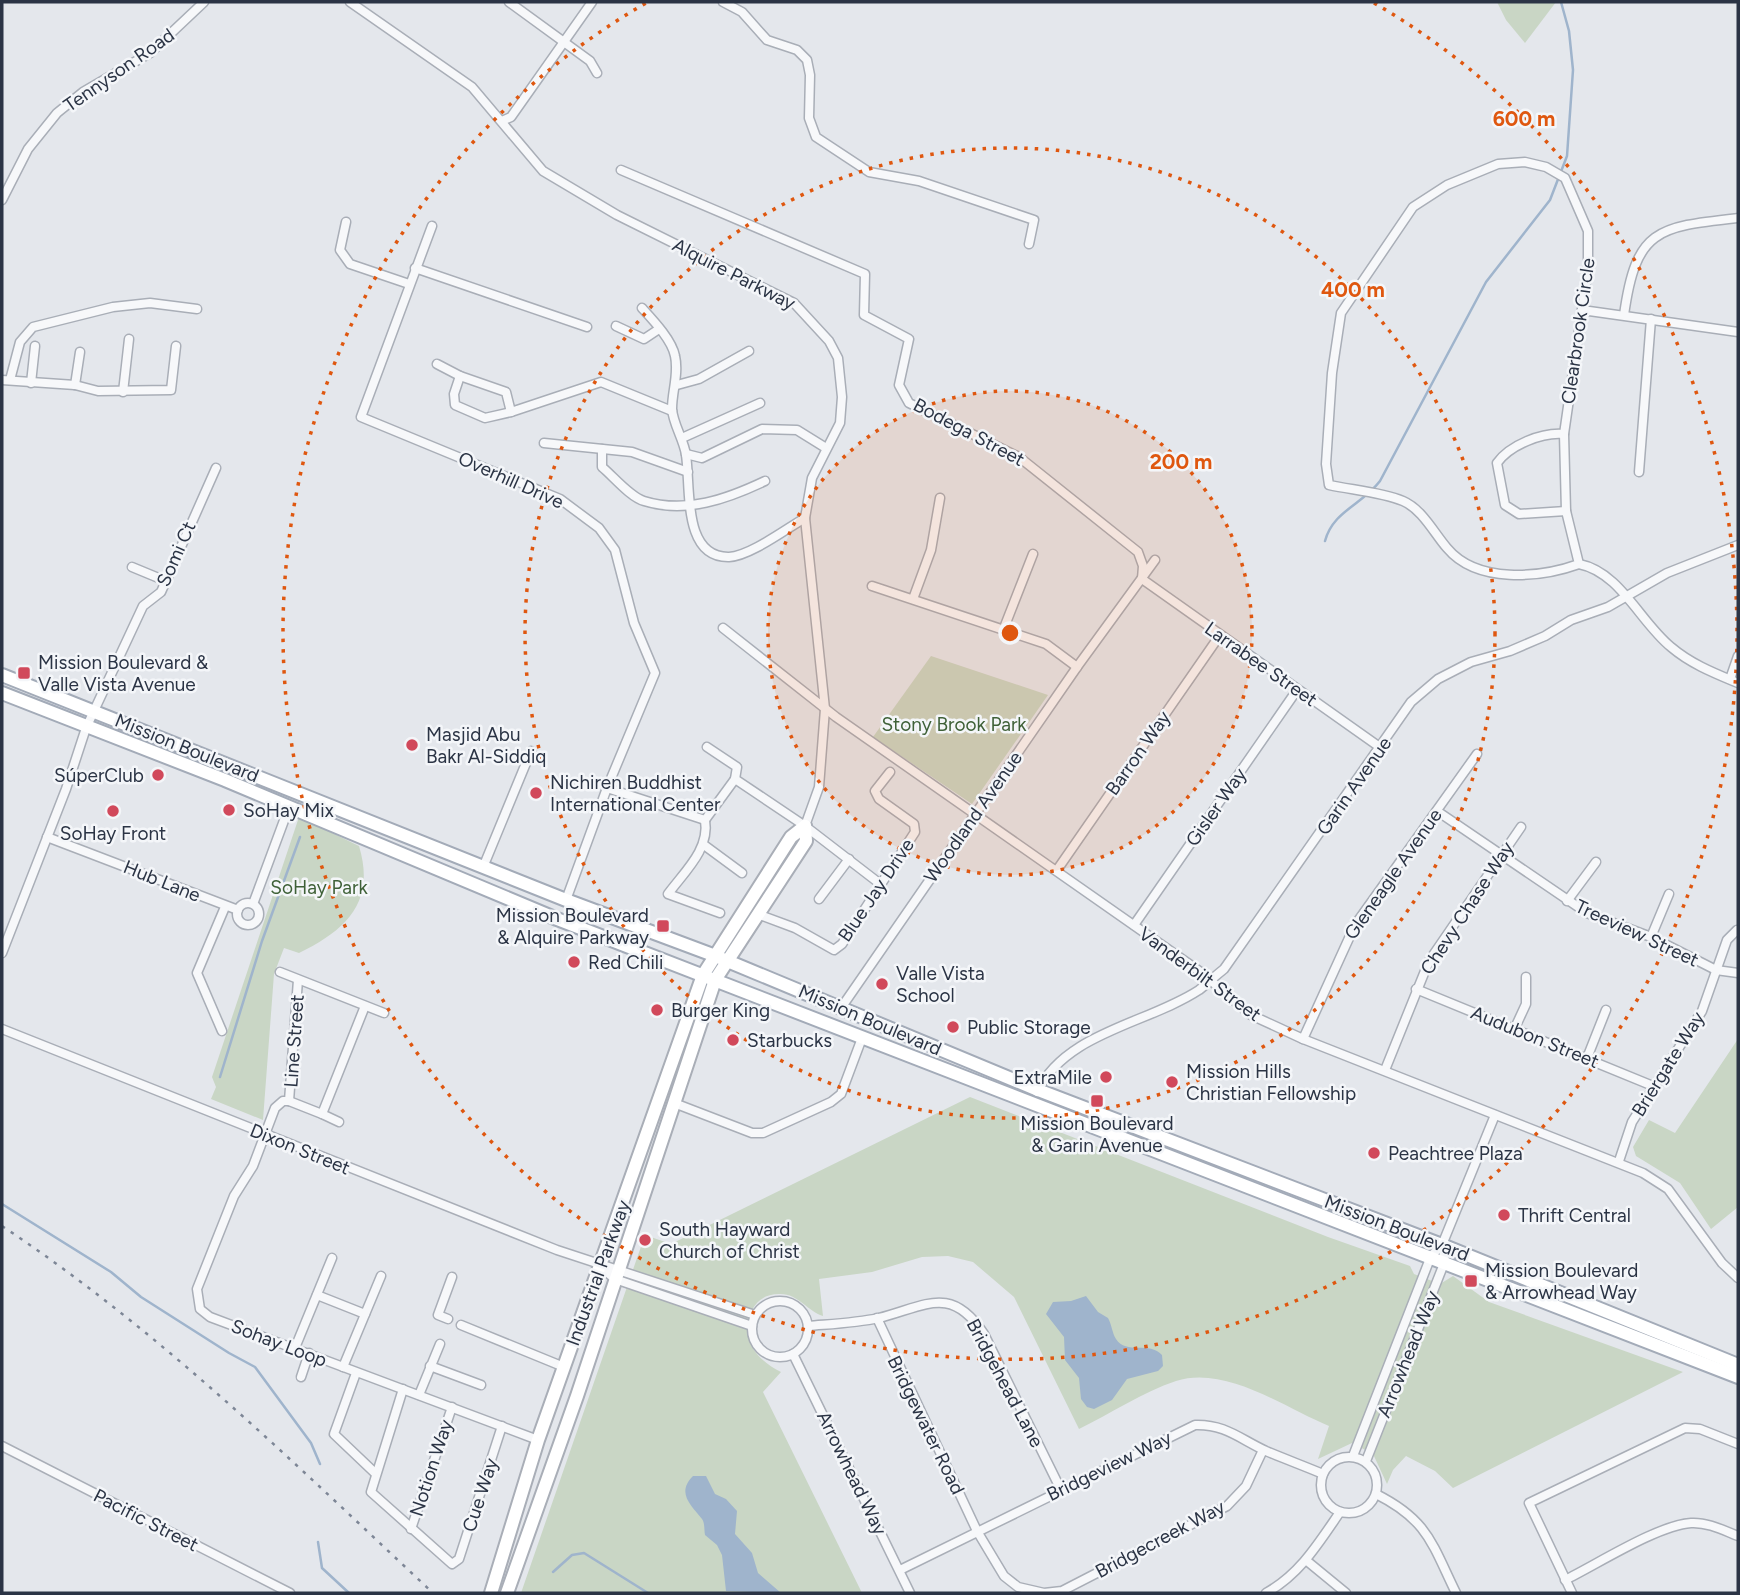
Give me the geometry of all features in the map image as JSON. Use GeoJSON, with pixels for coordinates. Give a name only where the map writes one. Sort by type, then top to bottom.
{"type":"FeatureCollection","features":[{"type":"Feature","properties":{"kind":"main road","name":"Mission Boulevard"},"geometry":{"type":"LineString","coordinates":[[2,674],[566,900],[713,955],[1038,1090],[1442,1245],[1738,1365]]}},
{"type":"Feature","properties":{"kind":"main road","name":"Mission Boulevard"},"geometry":{"type":"LineString","coordinates":[[2,693],[474,882],[557,919],[1032,1105],[1445,1261],[1738,1377]]}},
{"type":"Feature","properties":{"kind":"main road","name":"Alquire Parkway"},"geometry":{"type":"LineString","coordinates":[[727,961],[760,915],[806,841],[805,826]]}},
{"type":"Feature","properties":{"kind":"main road","name":"Alquire Parkway"},"geometry":{"type":"LineString","coordinates":[[713,955],[791,837],[805,826]]}},
{"type":"Feature","properties":{"kind":"main road","name":"Industrial Parkway"},"geometry":{"type":"LineString","coordinates":[[507,1593],[674,1104],[713,955]]}},
{"type":"Feature","properties":{"kind":"main road","name":"Industrial Parkway"},"geometry":{"type":"LineString","coordinates":[[491,1593],[538,1440],[600,1266],[709,977],[727,961]]}},
{"type":"Feature","properties":{"kind":"street","name":"Tennyson Road"},"geometry":{"type":"LineString","coordinates":[[2,200],[28,149],[57,113],[83,92],[150,54],[181,26],[196,6],[204,2]]}},
{"type":"Feature","properties":{"kind":"street","name":"Alquire Parkway"},"geometry":{"type":"LineString","coordinates":[[349,2],[472,86],[532,159],[564,185],[802,309],[829,341],[842,377],[840,424],[812,478],[805,518],[825,709],[819,787],[805,826]]}},
{"type":"Feature","properties":{"kind":"street"},"geometry":{"type":"LineString","coordinates":[[509,2],[590,61],[597,73]]}},
{"type":"Feature","properties":{"kind":"street"},"geometry":{"type":"LineString","coordinates":[[502,121],[511,117],[592,2]]}},
{"type":"Feature","properties":{"kind":"street"},"geometry":{"type":"LineString","coordinates":[[723,2],[743,12],[767,40],[797,50],[807,60],[810,75],[809,118],[816,137],[869,172],[919,181],[1034,220],[1029,244]]}},
{"type":"Feature","properties":{"kind":"street","name":"Clearbrook Circle"},"geometry":{"type":"LineString","coordinates":[[1525,162],[1546,167],[1565,178],[1588,231],[1582,310],[1564,434],[1566,511],[1579,564],[1564,569],[1517,574],[1490,573],[1464,564],[1403,501],[1329,485],[1326,464],[1332,373],[1341,313],[1413,207],[1425,197],[1498,164],[1525,162]]}},
{"type":"Feature","properties":{"kind":"street","name":"Bodega Street"},"geometry":{"type":"LineString","coordinates":[[621,170],[865,274],[864,315],[909,339],[899,385],[909,403],[1019,457],[1046,477],[1138,552],[1143,566],[1142,579]]}},
{"type":"Feature","properties":{"kind":"street"},"geometry":{"type":"LineString","coordinates":[[1624,315],[1635,260],[1659,233],[1694,223],[1738,218]]}},
{"type":"Feature","properties":{"kind":"street"},"geometry":{"type":"LineString","coordinates":[[346,222],[340,250],[350,264],[409,284]]}},
{"type":"Feature","properties":{"kind":"street","name":"Overhill Drive"},"geometry":{"type":"LineString","coordinates":[[432,226],[361,417],[560,499],[599,527],[615,550],[634,623],[655,673],[607,788],[566,900]]}},
{"type":"Feature","properties":{"kind":"street"},"geometry":{"type":"LineString","coordinates":[[415,268],[587,327]]}},
{"type":"Feature","properties":{"kind":"street"},"geometry":{"type":"LineString","coordinates":[[176,346],[171,390],[98,391],[75,386],[6,380],[24,334],[33,327],[113,307],[150,303],[197,309]]}},
{"type":"Feature","properties":{"kind":"street"},"geometry":{"type":"LineString","coordinates":[[642,307],[675,354],[677,385],[672,411],[686,454],[694,531],[701,547],[712,554],[729,557],[742,554],[805,518]]}},
{"type":"Feature","properties":{"kind":"street"},"geometry":{"type":"LineString","coordinates":[[1582,310],[1738,332]]}},
{"type":"Feature","properties":{"kind":"street"},"geometry":{"type":"LineString","coordinates":[[1639,472],[1651,319]]}},
{"type":"Feature","properties":{"kind":"street"},"geometry":{"type":"LineString","coordinates":[[616,326],[644,339],[659,329]]}},
{"type":"Feature","properties":{"kind":"street"},"geometry":{"type":"LineString","coordinates":[[123,392],[129,339]]}},
{"type":"Feature","properties":{"kind":"street"},"geometry":{"type":"LineString","coordinates":[[31,383],[35,346]]}},
{"type":"Feature","properties":{"kind":"street"},"geometry":{"type":"LineString","coordinates":[[677,385],[699,379],[749,351]]}},
{"type":"Feature","properties":{"kind":"street"},"geometry":{"type":"LineString","coordinates":[[75,386],[80,352]]}},
{"type":"Feature","properties":{"kind":"street"},"geometry":{"type":"LineString","coordinates":[[437,364],[460,376],[506,392],[511,412]]}},
{"type":"Feature","properties":{"kind":"street"},"geometry":{"type":"LineString","coordinates":[[460,376],[454,394],[456,405],[485,418],[601,382],[672,411]]}},
{"type":"Feature","properties":{"kind":"street"},"geometry":{"type":"LineString","coordinates":[[682,438],[760,403]]}},
{"type":"Feature","properties":{"kind":"street"},"geometry":{"type":"LineString","coordinates":[[686,454],[702,458],[762,429],[797,430],[826,449]]}},
{"type":"Feature","properties":{"kind":"street"},"geometry":{"type":"LineString","coordinates":[[1564,434],[1548,433],[1503,455],[1497,463],[1505,505],[1519,514],[1566,511]]}},
{"type":"Feature","properties":{"kind":"street"},"geometry":{"type":"LineString","coordinates":[[544,443],[632,452],[688,472]]}},
{"type":"Feature","properties":{"kind":"street"},"geometry":{"type":"LineString","coordinates":[[602,449],[602,467],[642,501],[692,506],[731,497],[765,481]]}},
{"type":"Feature","properties":{"kind":"street","name":"Somi Ct"},"geometry":{"type":"LineString","coordinates":[[2,953],[86,728],[143,606],[161,592],[168,578],[216,468]]}},
{"type":"Feature","properties":{"kind":"street"},"geometry":{"type":"LineString","coordinates":[[913,599],[931,550],[940,498]]}},
{"type":"Feature","properties":{"kind":"street","name":"Garin Avenue"},"geometry":{"type":"LineString","coordinates":[[1032,1105],[1046,1075],[1066,1055],[1198,990],[1210,981],[1237,952],[1381,748],[1410,702],[1438,679],[1471,662],[1510,651],[1545,636],[1571,620],[1626,597],[1667,573],[1738,545]]}},
{"type":"Feature","properties":{"kind":"street"},"geometry":{"type":"LineString","coordinates":[[1004,628],[1033,554]]}},
{"type":"Feature","properties":{"kind":"street","name":"Woodland Avenue"},"geometry":{"type":"LineString","coordinates":[[841,1007],[1077,667],[1155,560]]}},
{"type":"Feature","properties":{"kind":"street"},"geometry":{"type":"LineString","coordinates":[[1579,564],[1600,570],[1669,646],[1701,668],[1734,681],[1738,656]]}},
{"type":"Feature","properties":{"kind":"street"},"geometry":{"type":"LineString","coordinates":[[132,567],[162,579],[168,578]]}},
{"type":"Feature","properties":{"kind":"street","name":"Larrabee Street"},"geometry":{"type":"LineString","coordinates":[[1142,579],[1381,748]]}},
{"type":"Feature","properties":{"kind":"street"},"geometry":{"type":"LineString","coordinates":[[873,586],[1046,644],[1077,667]]}},
{"type":"Feature","properties":{"kind":"street","name":"Vanderbilt Street"},"geometry":{"type":"LineString","coordinates":[[723,628],[825,709],[1134,925],[1251,1015],[1303,1039],[1619,1161],[1668,1189],[1722,1264],[1738,1278]]}},
{"type":"Feature","properties":{"kind":"street","name":"Barron Way"},"geometry":{"type":"LineString","coordinates":[[1057,870],[1220,635]]}},
{"type":"Feature","properties":{"kind":"street","name":"Gisler Way"},"geometry":{"type":"LineString","coordinates":[[1134,925],[1297,690]]}},
{"type":"Feature","properties":{"kind":"street"},"geometry":{"type":"LineString","coordinates":[[707,747],[737,767],[735,779],[705,820],[707,835],[704,845],[668,894],[720,914]]}},
{"type":"Feature","properties":{"kind":"street"},"geometry":{"type":"LineString","coordinates":[[484,865],[531,751]]}},
{"type":"Feature","properties":{"kind":"street","name":"Gleneagle Avenue"},"geometry":{"type":"LineString","coordinates":[[1303,1039],[1355,925],[1477,754]]}},
{"type":"Feature","properties":{"kind":"street","name":"Blue Jay Drive"},"geometry":{"type":"LineString","coordinates":[[760,915],[795,928],[834,950],[876,895],[879,883],[915,832],[914,824],[879,799],[875,791],[890,772]]}},
{"type":"Feature","properties":{"kind":"street"},"geometry":{"type":"LineString","coordinates":[[735,779],[805,826],[879,883]]}},
{"type":"Feature","properties":{"kind":"street"},"geometry":{"type":"LineString","coordinates":[[607,788],[705,820]]}},
{"type":"Feature","properties":{"kind":"street","name":"Hub Lane"},"geometry":{"type":"LineString","coordinates":[[253,904],[289,807]]}},
{"type":"Feature","properties":{"kind":"street","name":"Treeview Street"},"geometry":{"type":"LineString","coordinates":[[1437,811],[1587,913],[1651,937],[1716,970],[1738,973]]}},
{"type":"Feature","properties":{"kind":"street","name":"Chevy Chase Way"},"geometry":{"type":"LineString","coordinates":[[1385,1070],[1429,961],[1521,827]]}},
{"type":"Feature","properties":{"kind":"street","name":"Hub Lane"},"geometry":{"type":"LineString","coordinates":[[47,837],[225,907],[238,909]]}},
{"type":"Feature","properties":{"kind":"street"},"geometry":{"type":"LineString","coordinates":[[704,845],[742,873]]}},
{"type":"Feature","properties":{"kind":"street"},"geometry":{"type":"LineString","coordinates":[[819,899],[849,859]]}},
{"type":"Feature","properties":{"kind":"street"},"geometry":{"type":"LineString","coordinates":[[1567,901],[1596,862]]}},
{"type":"Feature","properties":{"kind":"street"},"geometry":{"type":"LineString","coordinates":[[1651,937],[1669,894]]}},
{"type":"Feature","properties":{"kind":"street","name":"Hub Lane"},"geometry":{"type":"LineString","coordinates":[[238,909],[243,904],[253,904]]}},
{"type":"Feature","properties":{"kind":"street","name":"Hub Lane"},"geometry":{"type":"LineString","coordinates":[[238,909],[240,922],[253,924],[259,914],[253,904]]}},
{"type":"Feature","properties":{"kind":"street"},"geometry":{"type":"LineString","coordinates":[[222,1031],[197,973],[225,907]]}},
{"type":"Feature","properties":{"kind":"street","name":"Briergate Way"},"geometry":{"type":"LineString","coordinates":[[1619,1161],[1632,1122],[1702,1011],[1727,940],[1737,930]]}},
{"type":"Feature","properties":{"kind":"street"},"geometry":{"type":"LineString","coordinates":[[280,972],[384,1013]]}},
{"type":"Feature","properties":{"kind":"street"},"geometry":{"type":"LineString","coordinates":[[1514,1030],[1526,1004],[1526,977]]}},
{"type":"Feature","properties":{"kind":"street","name":"Line Street"},"geometry":{"type":"LineString","coordinates":[[289,1101],[299,980]]}},
{"type":"Feature","properties":{"kind":"street","name":"Audubon Street"},"geometry":{"type":"LineString","coordinates":[[1416,989],[1653,1086]]}},
{"type":"Feature","properties":{"kind":"street"},"geometry":{"type":"LineString","coordinates":[[322,1114],[365,1006]]}},
{"type":"Feature","properties":{"kind":"street"},"geometry":{"type":"LineString","coordinates":[[1587,1058],[1606,1010]]}},
{"type":"Feature","properties":{"kind":"street","name":"Dixon Street"},"geometry":{"type":"LineString","coordinates":[[2,1029],[600,1266]]}},
{"type":"Feature","properties":{"kind":"street"},"geometry":{"type":"LineString","coordinates":[[674,1104],[752,1133],[763,1133],[831,1102],[841,1094],[862,1038]]}},
{"type":"Feature","properties":{"kind":"street"},"geometry":{"type":"LineString","coordinates":[[265,1134],[275,1108],[283,1101],[289,1101],[339,1122]]}},
{"type":"Feature","properties":{"kind":"street","name":"Arrowhead Way"},"geometry":{"type":"LineString","coordinates":[[1353,1456],[1431,1256],[1442,1245],[1495,1115]]}},
{"type":"Feature","properties":{"kind":"street","name":"Sohay Loop"},"geometry":{"type":"LineString","coordinates":[[265,1134],[253,1166],[234,1196],[196,1296],[200,1309],[207,1315],[356,1373],[538,1440]]}},
{"type":"Feature","properties":{"kind":"street"},"geometry":{"type":"LineString","coordinates":[[1442,1245],[1445,1261]]}},
{"type":"Feature","properties":{"kind":"street"},"geometry":{"type":"LineString","coordinates":[[295,1348],[332,1258]]}},
{"type":"Feature","properties":{"kind":"street","name":"Arrowhead Way"},"geometry":{"type":"LineString","coordinates":[[1366,1461],[1445,1261]]}},
{"type":"Feature","properties":{"kind":"street"},"geometry":{"type":"LineString","coordinates":[[600,1266],[752,1326]]}},
{"type":"Feature","properties":{"kind":"street"},"geometry":{"type":"LineString","coordinates":[[617,1274],[755,1315]]}},
{"type":"Feature","properties":{"kind":"street"},"geometry":{"type":"LineString","coordinates":[[343,1367],[381,1276]]}},
{"type":"Feature","properties":{"kind":"street"},"geometry":{"type":"LineString","coordinates":[[448,1319],[438,1315],[452,1277]]}},
{"type":"Feature","properties":{"kind":"street"},"geometry":{"type":"LineString","coordinates":[[317,1295],[365,1314]]}},
{"type":"Feature","properties":{"kind":"street","name":"Bridgehead Lane"},"geometry":{"type":"LineString","coordinates":[[807,1326],[877,1318],[928,1303],[946,1301],[961,1306],[971,1315],[1061,1490]]}},
{"type":"Feature","properties":{"kind":"street"},"geometry":{"type":"LineString","coordinates":[[784,1302],[801,1311],[807,1326],[804,1343],[793,1354],[780,1357],[764,1353],[754,1340],[752,1326],[755,1315],[767,1304],[784,1302]]}},
{"type":"Feature","properties":{"kind":"street","name":"Bridgewater Road"},"geometry":{"type":"LineString","coordinates":[[877,1318],[977,1531]]}},
{"type":"Feature","properties":{"kind":"street"},"geometry":{"type":"LineString","coordinates":[[461,1325],[564,1367]]}},
{"type":"Feature","properties":{"kind":"street"},"geometry":{"type":"LineString","coordinates":[[419,1395],[440,1344]]}},
{"type":"Feature","properties":{"kind":"street"},"geometry":{"type":"LineString","coordinates":[[301,1377],[310,1353]]}},
{"type":"Feature","properties":{"kind":"street","name":"Arrowhead Way"},"geometry":{"type":"LineString","coordinates":[[793,1354],[911,1593]]}},
{"type":"Feature","properties":{"kind":"street"},"geometry":{"type":"LineString","coordinates":[[430,1366],[481,1385]]}},
{"type":"Feature","properties":{"kind":"street"},"geometry":{"type":"LineString","coordinates":[[356,1373],[334,1434],[375,1473]]}},
{"type":"Feature","properties":{"kind":"street"},"geometry":{"type":"LineString","coordinates":[[403,1389],[370,1489],[373,1495],[411,1529]]}},
{"type":"Feature","properties":{"kind":"street","name":"Notion Way"},"geometry":{"type":"LineString","coordinates":[[411,1529],[452,1407]]}},
{"type":"Feature","properties":{"kind":"street","name":"Bridgeview Way"},"geometry":{"type":"LineString","coordinates":[[900,1570],[1195,1424],[1214,1424],[1228,1429],[1263,1450],[1323,1474]]}},
{"type":"Feature","properties":{"kind":"street","name":"Cue Way"},"geometry":{"type":"LineString","coordinates":[[411,1529],[449,1562],[455,1563],[502,1426]]}},
{"type":"Feature","properties":{"kind":"street"},"geometry":{"type":"LineString","coordinates":[[1572,1593],[1529,1503],[1685,1428],[1700,1429],[1738,1444]]}},
{"type":"Feature","properties":{"kind":"street","name":"Pacific Street"},"geometry":{"type":"LineString","coordinates":[[2,1446],[290,1593]]}},
{"type":"Feature","properties":{"kind":"street","name":"Bridgecreek Way"},"geometry":{"type":"LineString","coordinates":[[977,1531],[1004,1576],[1018,1587],[1045,1593],[1062,1591],[1227,1506],[1246,1486],[1263,1450]]}},
{"type":"Feature","properties":{"kind":"street"},"geometry":{"type":"LineString","coordinates":[[1353,1456],[1366,1461],[1377,1476],[1376,1494],[1362,1511],[1340,1512],[1323,1496],[1323,1474],[1330,1464],[1341,1457],[1353,1456]]}},
{"type":"Feature","properties":{"kind":"street"},"geometry":{"type":"LineString","coordinates":[[1376,1494],[1414,1516],[1427,1535],[1456,1593]]}},
{"type":"Feature","properties":{"kind":"street"},"geometry":{"type":"LineString","coordinates":[[1266,1593],[1282,1584],[1307,1560],[1340,1512]]}},
{"type":"Feature","properties":{"kind":"street"},"geometry":{"type":"LineString","coordinates":[[1566,1580],[1669,1528],[1691,1523],[1713,1526],[1738,1536]]}},
{"type":"Feature","properties":{"kind":"street"},"geometry":{"type":"LineString","coordinates":[[1307,1560],[1346,1593]]}},
{"type":"Feature","properties":{"kind":"green space"},"geometry":{"type":"Polygon","coordinates":[[[1497,2],[1556,2],[1525,43],[1506,20],[1497,2]]]}},
{"type":"Feature","properties":{"kind":"green space","name":"Stony Brook Park"},"geometry":{"type":"Polygon","coordinates":[[[931,656],[1048,695],[972,804],[873,737],[931,656]]]}},
{"type":"Feature","properties":{"kind":"green space","name":"SoHay Park"},"geometry":{"type":"Polygon","coordinates":[[[299,817],[359,846],[363,883],[353,912],[331,934],[299,953],[284,948],[274,974],[263,1120],[211,1099],[216,1087],[212,1077],[299,817]]]}},
{"type":"Feature","properties":{"kind":"green space"},"geometry":{"type":"Polygon","coordinates":[[[1738,1039],[1738,1207],[1711,1229],[1680,1183],[1636,1156],[1633,1147],[1649,1120],[1675,1133],[1738,1039]]]}},
{"type":"Feature","properties":{"kind":"green space"},"geometry":{"type":"Polygon","coordinates":[[[970,1097],[1328,1237],[1410,1266],[1414,1274],[1440,1284],[1453,1276],[1489,1302],[1683,1372],[1453,1488],[1435,1471],[1406,1456],[1393,1470],[1387,1484],[1373,1454],[1352,1443],[1318,1459],[1329,1426],[1255,1391],[1215,1379],[1176,1381],[1079,1429],[1014,1297],[973,1262],[948,1256],[922,1257],[872,1272],[819,1279],[823,1316],[792,1296],[779,1294],[760,1300],[748,1320],[748,1338],[752,1347],[764,1361],[781,1372],[763,1392],[862,1593],[521,1593],[645,1235],[671,1244],[970,1097]]]}},
{"type":"Feature","properties":{"kind":"water"},"geometry":{"type":"Polygon","coordinates":[[[1086,1296],[1098,1312],[1108,1318],[1120,1344],[1157,1351],[1162,1355],[1163,1366],[1158,1371],[1127,1379],[1112,1400],[1094,1409],[1087,1407],[1081,1399],[1079,1378],[1065,1360],[1064,1337],[1046,1314],[1053,1302],[1071,1301],[1086,1296]]]}},
{"type":"Feature","properties":{"kind":"water"},"geometry":{"type":"Polygon","coordinates":[[[693,1476],[706,1476],[715,1494],[726,1499],[737,1511],[735,1534],[752,1553],[758,1573],[781,1593],[726,1591],[722,1555],[717,1545],[705,1535],[703,1521],[685,1493],[693,1476]]]}},
{"type":"Feature","properties":{"kind":"waterway"},"geometry":{"type":"LineString","coordinates":[[1325,541],[1334,522],[1380,481],[1486,282],[1550,200],[1567,156],[1573,70],[1569,31],[1561,2]]}},
{"type":"Feature","properties":{"kind":"waterway"},"geometry":{"type":"LineString","coordinates":[[220,1077],[262,941],[300,837]]}},
{"type":"Feature","properties":{"kind":"waterway"},"geometry":{"type":"LineString","coordinates":[[2,1204],[111,1272],[141,1297],[255,1367],[311,1443],[320,1464]]}},
{"type":"Feature","properties":{"kind":"waterway"},"geometry":{"type":"LineString","coordinates":[[318,1542],[322,1568],[349,1593]]}},
{"type":"Feature","properties":{"kind":"waterway"},"geometry":{"type":"LineString","coordinates":[[553,1572],[572,1555],[584,1553],[648,1593]]}},
{"type":"Feature","properties":{"kind":"railway"},"geometry":{"type":"LineString","coordinates":[[2,1226],[117,1310],[171,1354],[278,1448],[433,1593]]}},
{"type":"Feature","properties":{"kind":"place","name":"Mission Boulevard & Valle Vista Avenue"},"geometry":{"type":"Point","coordinates":[24,673]}},
{"type":"Feature","properties":{"kind":"place","name":"Masjid Abu Bakr Al-Siddiq"},"geometry":{"type":"Point","coordinates":[412,745]}},
{"type":"Feature","properties":{"kind":"place","name":"SúperClub"},"geometry":{"type":"Point","coordinates":[158,775]}},
{"type":"Feature","properties":{"kind":"place","name":"Nichiren Buddhist International Center"},"geometry":{"type":"Point","coordinates":[536,793]}},
{"type":"Feature","properties":{"kind":"place","name":"SoHay Mix"},"geometry":{"type":"Point","coordinates":[229,810]}},
{"type":"Feature","properties":{"kind":"place","name":"SoHay Front"},"geometry":{"type":"Point","coordinates":[113,811]}},
{"type":"Feature","properties":{"kind":"place","name":"Mission Boulevard & Alquire Parkway"},"geometry":{"type":"Point","coordinates":[663,926]}},
{"type":"Feature","properties":{"kind":"place","name":"Red Chili"},"geometry":{"type":"Point","coordinates":[574,962]}},
{"type":"Feature","properties":{"kind":"place","name":"Valle Vista School"},"geometry":{"type":"Point","coordinates":[882,984]}},
{"type":"Feature","properties":{"kind":"place","name":"Burger King"},"geometry":{"type":"Point","coordinates":[657,1010]}},
{"type":"Feature","properties":{"kind":"place","name":"Public Storage"},"geometry":{"type":"Point","coordinates":[953,1027]}},
{"type":"Feature","properties":{"kind":"place","name":"Starbucks"},"geometry":{"type":"Point","coordinates":[733,1040]}},
{"type":"Feature","properties":{"kind":"place","name":"ExtraMile"},"geometry":{"type":"Point","coordinates":[1106,1077]}},
{"type":"Feature","properties":{"kind":"place","name":"Mission Hills Christian Fellowship"},"geometry":{"type":"Point","coordinates":[1172,1082]}},
{"type":"Feature","properties":{"kind":"place","name":"Mission Boulevard & Garin Avenue"},"geometry":{"type":"Point","coordinates":[1097,1101]}},
{"type":"Feature","properties":{"kind":"place","name":"Peachtree Plaza"},"geometry":{"type":"Point","coordinates":[1374,1153]}},
{"type":"Feature","properties":{"kind":"place","name":"Thrift Central"},"geometry":{"type":"Point","coordinates":[1504,1215]}},
{"type":"Feature","properties":{"kind":"place","name":"South Hayward Church of Christ"},"geometry":{"type":"Point","coordinates":[645,1240]}},
{"type":"Feature","properties":{"kind":"place","name":"Mission Boulevard & Arrowhead Way"},"geometry":{"type":"Point","coordinates":[1471,1281]}}]}
